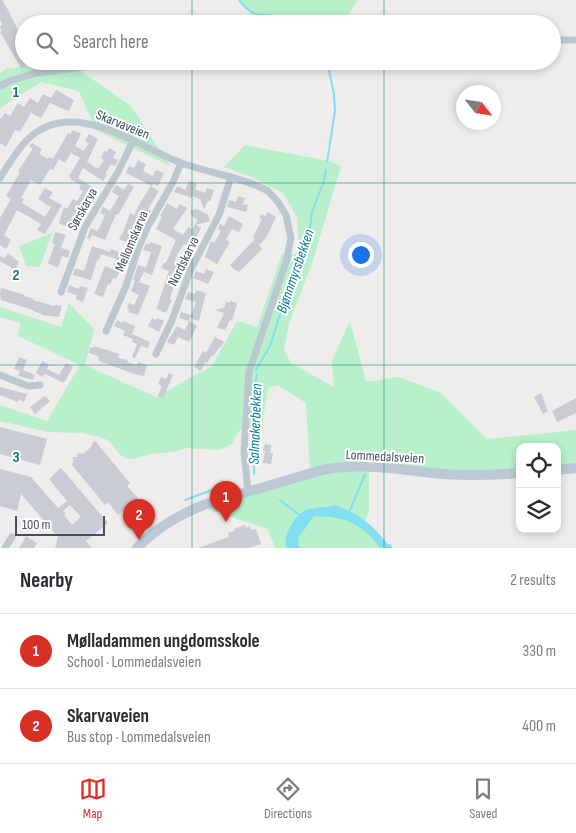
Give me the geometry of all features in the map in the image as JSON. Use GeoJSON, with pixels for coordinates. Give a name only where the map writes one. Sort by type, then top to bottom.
{"type":"FeatureCollection","features":[{"type":"Feature","properties":{"kind":"main road","name":"Lommedalsveien"},"geometry":{"type":"LineString","coordinates":[[137,548],[163,526],[181,514],[206,504],[322,470],[369,466],[462,475],[516,473]]}},
{"type":"Feature","properties":{"kind":"main road"},"geometry":{"type":"LineString","coordinates":[[561,470],[576,468]]}},
{"type":"Feature","properties":{"kind":"main road","name":"Lommedalsveien"},"geometry":{"type":"LineString","coordinates":[[145,548],[184,520],[224,500]]}},
{"type":"Feature","properties":{"kind":"street"},"geometry":{"type":"LineString","coordinates":[[561,40],[576,40]]}},
{"type":"Feature","properties":{"kind":"street"},"geometry":{"type":"LineString","coordinates":[[0,86],[36,73],[60,70]]}},
{"type":"Feature","properties":{"kind":"street","name":"Skarvaveien"},"geometry":{"type":"LineString","coordinates":[[0,178],[11,160],[28,139],[42,128],[76,121],[91,123],[181,163],[258,186],[273,196],[286,215],[291,238],[286,262],[249,372],[244,452],[248,492]]}},
{"type":"Feature","properties":{"kind":"street","name":"Sørskarva"},"geometry":{"type":"LineString","coordinates":[[61,292],[85,227],[134,141]]}},
{"type":"Feature","properties":{"kind":"street","name":"Mellomskarva"},"geometry":{"type":"LineString","coordinates":[[106,331],[126,286],[147,228],[173,182],[181,163]]}},
{"type":"Feature","properties":{"kind":"street","name":"Nordskarva"},"geometry":{"type":"LineString","coordinates":[[156,354],[172,320],[190,271],[219,215],[231,177]]}},
{"type":"Feature","properties":{"kind":"street"},"geometry":{"type":"LineString","coordinates":[[0,374],[28,386],[40,385]]}},
{"type":"Feature","properties":{"kind":"street"},"geometry":{"type":"LineString","coordinates":[[5,548],[12,537]]}},
{"type":"Feature","properties":{"kind":"green space"},"geometry":{"type":"Polygon","coordinates":[[[238,0],[358,0],[348,15],[252,15],[238,0]]]}},
{"type":"Feature","properties":{"kind":"green space"},"geometry":{"type":"Polygon","coordinates":[[[15,67],[15,70],[79,70],[131,106],[170,166],[96,130],[79,91],[41,82],[0,108],[0,73],[8,68],[15,67]]]}},
{"type":"Feature","properties":{"kind":"green space"},"geometry":{"type":"Polygon","coordinates":[[[245,145],[329,161],[341,166],[313,260],[289,324],[284,350],[291,363],[334,387],[332,361],[350,321],[366,382],[398,377],[440,392],[487,439],[576,430],[576,468],[561,470],[561,443],[516,443],[516,473],[369,466],[369,511],[362,528],[380,548],[275,548],[268,529],[207,509],[310,473],[306,403],[278,385],[268,388],[262,426],[244,427],[239,431],[232,444],[220,450],[186,448],[174,452],[150,454],[128,459],[120,455],[109,441],[101,437],[82,433],[48,432],[0,421],[0,405],[47,421],[80,365],[18,336],[21,323],[0,317],[0,307],[61,327],[69,303],[94,329],[85,365],[156,397],[212,366],[237,321],[257,327],[282,254],[300,254],[297,217],[283,193],[252,177],[224,167],[245,145]]]}},
{"type":"Feature","properties":{"kind":"green space"},"geometry":{"type":"Polygon","coordinates":[[[52,233],[40,267],[26,266],[19,246],[52,233]]]}},
{"type":"Feature","properties":{"kind":"water"},"geometry":{"type":"Polygon","coordinates":[[[334,505],[364,520],[393,548],[380,548],[366,532],[352,523],[335,518],[314,516],[299,537],[298,546],[301,548],[286,548],[286,537],[290,526],[297,517],[309,509],[334,505]]]}},
{"type":"Feature","properties":{"kind":"building"},"geometry":{"type":"Polygon","coordinates":[[[0,0],[2,0],[15,24],[15,58],[0,32],[2,31],[0,27],[2,24],[0,20],[0,0]]]}},
{"type":"Feature","properties":{"kind":"building"},"geometry":{"type":"Polygon","coordinates":[[[56,90],[74,100],[68,111],[50,103],[41,118],[31,113],[20,132],[15,130],[6,147],[0,143],[0,118],[5,113],[10,116],[18,103],[24,107],[30,98],[38,103],[43,94],[51,98],[56,90]]]}},
{"type":"Feature","properties":{"kind":"building"},"geometry":{"type":"Polygon","coordinates":[[[73,130],[81,134],[75,146],[84,151],[89,143],[85,141],[89,134],[98,139],[87,162],[98,169],[104,160],[101,158],[104,151],[107,152],[109,148],[116,152],[113,158],[118,160],[115,166],[111,164],[103,181],[83,168],[78,178],[95,189],[90,198],[95,201],[91,207],[86,204],[71,229],[59,223],[64,207],[67,209],[73,199],[77,201],[83,191],[79,189],[81,185],[70,179],[69,176],[80,158],[71,153],[65,163],[59,159],[53,170],[50,169],[40,185],[31,180],[21,198],[24,199],[22,203],[45,217],[51,207],[38,199],[45,188],[53,192],[49,198],[62,205],[45,234],[37,230],[41,224],[17,210],[4,235],[11,240],[6,249],[0,245],[0,218],[11,199],[6,196],[20,172],[18,171],[31,152],[32,148],[29,146],[32,143],[42,149],[39,154],[48,159],[49,157],[53,159],[68,133],[70,134],[73,130]]]}},
{"type":"Feature","properties":{"kind":"building"},"geometry":{"type":"Polygon","coordinates":[[[138,160],[146,164],[143,171],[153,176],[156,170],[164,173],[158,186],[153,184],[152,186],[126,173],[129,166],[134,168],[138,160]]]}},
{"type":"Feature","properties":{"kind":"building"},"geometry":{"type":"Polygon","coordinates":[[[189,181],[197,184],[195,189],[205,193],[207,188],[214,190],[210,201],[208,201],[204,209],[200,199],[174,192],[177,186],[185,190],[189,181]]]}},
{"type":"Feature","properties":{"kind":"building"},"geometry":{"type":"Polygon","coordinates":[[[128,184],[134,187],[118,215],[116,214],[105,240],[92,235],[90,239],[87,238],[91,228],[97,231],[100,227],[105,215],[100,213],[103,207],[110,211],[119,196],[112,192],[116,185],[124,190],[128,184]]]}},
{"type":"Feature","properties":{"kind":"building"},"geometry":{"type":"Polygon","coordinates":[[[151,186],[159,191],[148,209],[151,211],[147,216],[144,215],[138,227],[141,229],[139,234],[133,232],[128,243],[119,239],[130,213],[134,215],[151,186]]]}},
{"type":"Feature","properties":{"kind":"building"},"geometry":{"type":"Polygon","coordinates":[[[238,196],[245,198],[243,204],[248,205],[246,212],[227,207],[229,200],[236,202],[238,196]]]}},
{"type":"Feature","properties":{"kind":"building"},"geometry":{"type":"Polygon","coordinates":[[[167,203],[177,209],[180,204],[187,208],[173,229],[183,235],[188,227],[192,229],[198,220],[193,217],[190,211],[197,209],[208,215],[210,221],[196,225],[201,228],[194,242],[198,244],[195,249],[184,244],[178,253],[174,263],[180,266],[170,299],[172,300],[166,313],[157,309],[169,271],[161,268],[166,263],[176,240],[156,229],[167,203]]]}},
{"type":"Feature","properties":{"kind":"building"},"geometry":{"type":"Polygon","coordinates":[[[268,212],[276,217],[266,238],[259,245],[262,249],[239,272],[235,270],[230,265],[255,239],[253,237],[262,219],[259,218],[262,214],[265,216],[268,212]]]}},
{"type":"Feature","properties":{"kind":"building"},"geometry":{"type":"Polygon","coordinates":[[[229,216],[243,224],[239,232],[232,229],[226,240],[230,242],[217,264],[205,257],[211,241],[214,243],[221,231],[218,229],[220,224],[224,226],[229,216]]]}},
{"type":"Feature","properties":{"kind":"building"},"geometry":{"type":"Polygon","coordinates":[[[55,232],[66,235],[61,248],[70,251],[68,258],[62,256],[58,268],[48,263],[55,244],[52,243],[55,232]]]}},
{"type":"Feature","properties":{"kind":"building"},"geometry":{"type":"Polygon","coordinates":[[[151,242],[162,246],[152,275],[144,272],[139,282],[150,286],[138,315],[128,312],[129,309],[127,308],[129,303],[134,305],[139,295],[131,291],[135,281],[133,280],[138,265],[146,268],[151,252],[143,250],[146,244],[151,242]]]}},
{"type":"Feature","properties":{"kind":"building"},"geometry":{"type":"Polygon","coordinates":[[[92,246],[110,252],[111,249],[125,254],[122,263],[127,265],[125,270],[121,269],[116,279],[113,278],[110,285],[108,284],[103,297],[94,294],[105,266],[112,269],[116,259],[101,254],[99,260],[97,260],[91,280],[73,275],[75,268],[84,271],[92,246]]]}},
{"type":"Feature","properties":{"kind":"building"},"geometry":{"type":"Polygon","coordinates":[[[8,253],[19,262],[15,270],[0,261],[0,256],[5,258],[8,253]]]}},
{"type":"Feature","properties":{"kind":"building"},"geometry":{"type":"Polygon","coordinates":[[[206,269],[214,272],[208,284],[193,278],[196,271],[204,274],[206,269]]]}},
{"type":"Feature","properties":{"kind":"building"},"geometry":{"type":"Polygon","coordinates":[[[69,285],[79,289],[80,286],[88,288],[83,302],[76,299],[77,295],[67,292],[69,285]]]}},
{"type":"Feature","properties":{"kind":"building"},"geometry":{"type":"Polygon","coordinates":[[[1,288],[25,295],[33,300],[54,306],[62,306],[59,317],[41,315],[33,310],[1,300],[1,288]]]}},
{"type":"Feature","properties":{"kind":"building"},"geometry":{"type":"Polygon","coordinates":[[[196,290],[206,293],[199,321],[190,318],[189,321],[179,318],[181,312],[191,315],[196,302],[185,299],[188,292],[195,294],[196,290]]]}},
{"type":"Feature","properties":{"kind":"building"},"geometry":{"type":"Polygon","coordinates":[[[230,301],[237,303],[232,321],[230,320],[225,330],[217,328],[224,313],[215,310],[224,308],[226,302],[229,303],[230,301]]]}},
{"type":"Feature","properties":{"kind":"building"},"geometry":{"type":"Polygon","coordinates":[[[152,318],[164,321],[159,332],[148,326],[152,318]]]}},
{"type":"Feature","properties":{"kind":"building"},"geometry":{"type":"Polygon","coordinates":[[[117,320],[135,326],[132,334],[150,342],[148,348],[141,346],[135,358],[132,357],[137,344],[132,342],[133,339],[123,335],[125,331],[114,326],[117,320]]]}},
{"type":"Feature","properties":{"kind":"building"},"geometry":{"type":"Polygon","coordinates":[[[189,321],[197,326],[189,342],[178,337],[174,345],[167,342],[177,326],[185,330],[189,321]]]}},
{"type":"Feature","properties":{"kind":"building"},"geometry":{"type":"Polygon","coordinates":[[[215,337],[224,342],[214,356],[212,355],[207,363],[205,362],[201,371],[194,367],[203,351],[206,353],[215,337]]]}},
{"type":"Feature","properties":{"kind":"building"},"geometry":{"type":"Polygon","coordinates":[[[94,346],[119,354],[118,358],[128,360],[127,362],[137,365],[138,362],[147,365],[144,376],[99,361],[98,356],[89,353],[90,347],[93,348],[94,346]]]}},
{"type":"Feature","properties":{"kind":"building"},"geometry":{"type":"Polygon","coordinates":[[[19,357],[27,360],[23,370],[35,375],[33,380],[18,376],[20,371],[14,369],[19,357]]]}},
{"type":"Feature","properties":{"kind":"building"},"geometry":{"type":"Polygon","coordinates":[[[42,361],[49,364],[47,369],[59,375],[66,363],[73,367],[64,383],[45,374],[43,377],[36,373],[42,361]]]}},
{"type":"Feature","properties":{"kind":"building"},"geometry":{"type":"Polygon","coordinates":[[[169,373],[173,375],[163,398],[158,396],[162,386],[158,384],[161,377],[166,379],[169,373]]]}},
{"type":"Feature","properties":{"kind":"building"},"geometry":{"type":"Polygon","coordinates":[[[0,387],[27,394],[24,402],[19,399],[18,402],[0,395],[0,387]]]}},
{"type":"Feature","properties":{"kind":"building"},"geometry":{"type":"Polygon","coordinates":[[[541,393],[548,411],[543,414],[534,397],[541,393]]]}},
{"type":"Feature","properties":{"kind":"building"},"geometry":{"type":"Polygon","coordinates":[[[45,396],[50,401],[35,414],[30,407],[45,396]]]}},
{"type":"Feature","properties":{"kind":"building"},"geometry":{"type":"Polygon","coordinates":[[[576,398],[576,413],[557,422],[552,411],[576,398]]]}},
{"type":"Feature","properties":{"kind":"building"},"geometry":{"type":"Polygon","coordinates":[[[0,427],[47,439],[40,465],[0,454],[0,427]]]}},
{"type":"Feature","properties":{"kind":"building"},"geometry":{"type":"Polygon","coordinates":[[[95,441],[130,483],[127,486],[138,498],[118,515],[108,502],[105,505],[71,464],[73,463],[73,457],[77,457],[77,453],[83,454],[95,441]]]}},
{"type":"Feature","properties":{"kind":"building"},"geometry":{"type":"Polygon","coordinates":[[[265,444],[271,445],[270,453],[273,453],[271,464],[263,463],[265,444]]]}},
{"type":"Feature","properties":{"kind":"building"},"geometry":{"type":"Polygon","coordinates":[[[61,468],[108,523],[86,541],[92,548],[55,548],[58,537],[21,494],[17,511],[0,506],[0,469],[31,477],[58,508],[67,501],[49,479],[61,468]],[[70,505],[63,511],[72,525],[81,517],[70,505]]]}},
{"type":"Feature","properties":{"kind":"building"},"geometry":{"type":"Polygon","coordinates":[[[245,525],[246,528],[250,526],[251,530],[256,529],[261,544],[249,548],[198,548],[229,537],[228,533],[245,525]]]}},
{"type":"Feature","properties":{"kind":"building"},"geometry":{"type":"Polygon","coordinates":[[[26,536],[37,543],[34,548],[19,548],[26,536]]]}},
{"type":"Feature","properties":{"kind":"waterway","name":"Bjønnmyrsbekken"},"geometry":{"type":"LineString","coordinates":[[239,0],[250,11],[269,15]]}},
{"type":"Feature","properties":{"kind":"waterway","name":"Bjønnmyrsbekken"},"geometry":{"type":"LineString","coordinates":[[327,162],[335,111],[334,94],[329,70]]}},
{"type":"Feature","properties":{"kind":"waterway","name":"Bjønnmyrsbekken"},"geometry":{"type":"LineString","coordinates":[[256,370],[270,346],[293,274],[307,239],[312,212],[323,184],[326,170]]}},
{"type":"Feature","properties":{"kind":"waterway","name":"Salmakerbekken"},"geometry":{"type":"LineString","coordinates":[[254,474],[255,384],[257,375]]}},
{"type":"Feature","properties":{"kind":"waterway"},"geometry":{"type":"LineString","coordinates":[[349,513],[365,474]]}},
{"type":"Feature","properties":{"kind":"waterway"},"geometry":{"type":"LineString","coordinates":[[185,500],[231,483]]}},
{"type":"Feature","properties":{"kind":"waterway","name":"Salmakerbekken"},"geometry":{"type":"LineString","coordinates":[[280,500],[301,516]]}},
{"type":"Feature","properties":{"kind":"place","name":"Mølladammen ungdomsskole"},"geometry":{"type":"Point","coordinates":[226,522]}},
{"type":"Feature","properties":{"kind":"place","name":"Skarvaveien"},"geometry":{"type":"Point","coordinates":[139,540]}}]}
